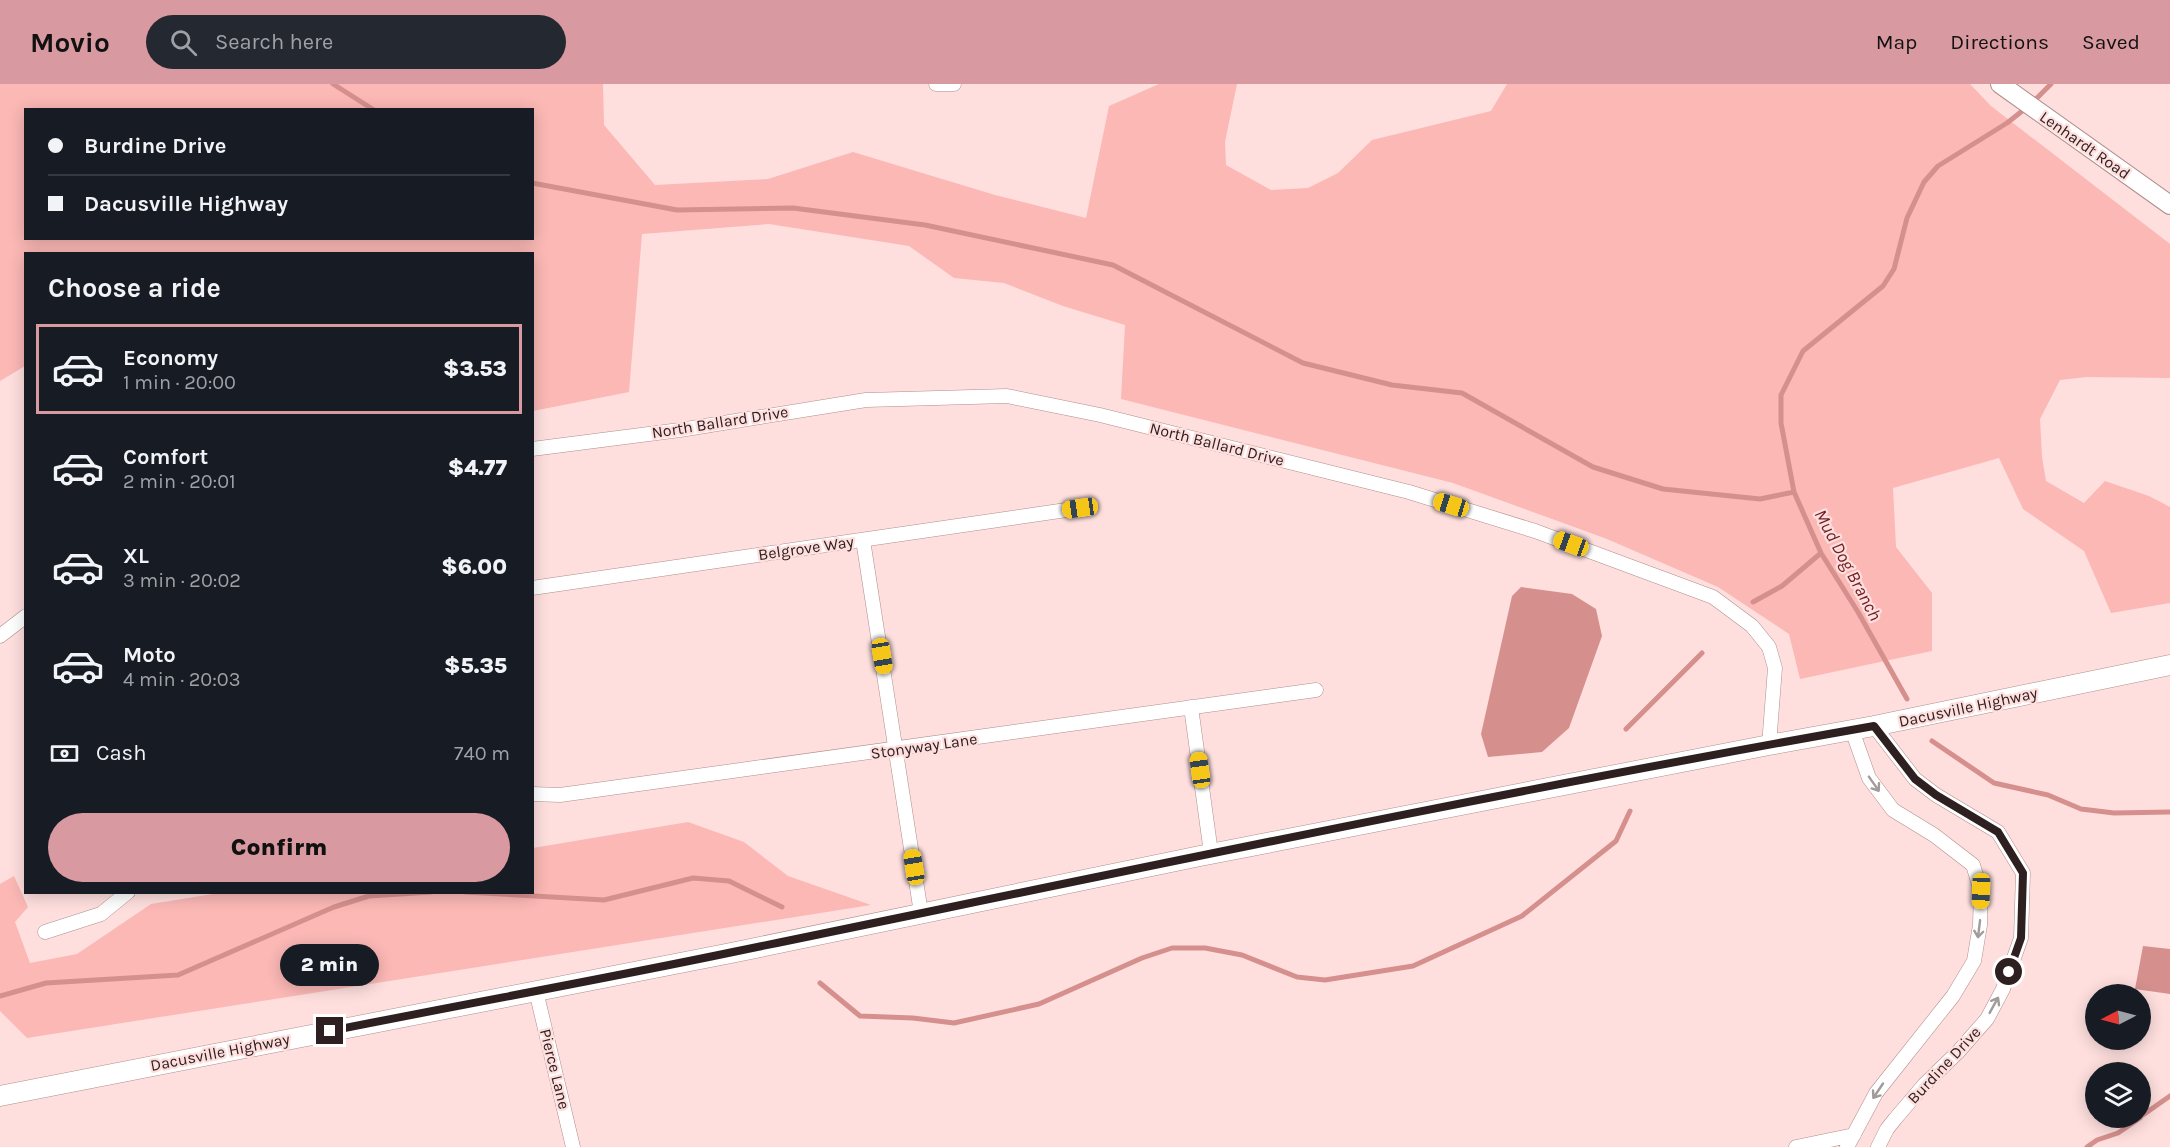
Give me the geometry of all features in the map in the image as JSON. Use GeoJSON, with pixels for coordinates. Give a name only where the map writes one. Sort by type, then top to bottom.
{"type":"FeatureCollection","features":[{"type":"Feature","properties":{"kind":"main road","name":"Dacusville Highway"},"geometry":{"type":"LineString","coordinates":[[0,1095],[536,991],[1211,854],[1874,726],[2170,665]]}},
{"type":"Feature","properties":{"kind":"street"},"geometry":{"type":"LineString","coordinates":[[936,84],[954,84]]}},
{"type":"Feature","properties":{"kind":"street","name":"Lenhardt Road"},"geometry":{"type":"LineString","coordinates":[[2003,86],[2170,205]]}},
{"type":"Feature","properties":{"kind":"street","name":"North Ballard Drive"},"geometry":{"type":"LineString","coordinates":[[534,448],[680,430],[866,400],[1007,396],[1100,415],[1409,492],[1535,531],[1713,597],[1752,626],[1769,648],[1774,668],[1769,745]]}},
{"type":"Feature","properties":{"kind":"street","name":"Belgrove Way"},"geometry":{"type":"LineString","coordinates":[[534,588],[1080,508]]}},
{"type":"Feature","properties":{"kind":"street"},"geometry":{"type":"LineString","coordinates":[[863,540],[921,913]]}},
{"type":"Feature","properties":{"kind":"street"},"geometry":{"type":"LineString","coordinates":[[0,636],[24,618]]}},
{"type":"Feature","properties":{"kind":"street","name":"Stonyway Lane"},"geometry":{"type":"LineString","coordinates":[[534,794],[560,795],[1316,690]]}},
{"type":"Feature","properties":{"kind":"street"},"geometry":{"type":"LineString","coordinates":[[1191,707],[1211,854]]}},
{"type":"Feature","properties":{"kind":"street","name":"Burdine Drive"},"geometry":{"type":"LineString","coordinates":[[1874,726],[1915,779],[1936,795],[1998,832],[2023,873],[2021,938],[2003,989],[1987,1019],[1959,1053],[1924,1085],[1887,1129],[1878,1147]]}},
{"type":"Feature","properties":{"kind":"street","name":"Burdine Drive"},"geometry":{"type":"LineString","coordinates":[[1851,1141],[1876,1093],[1953,996],[1974,961],[1980,925],[1981,891],[1973,864],[1934,835],[1893,810],[1869,778],[1852,730]]}},
{"type":"Feature","properties":{"kind":"street"},"geometry":{"type":"LineString","coordinates":[[45,932],[101,914],[126,894]]}},
{"type":"Feature","properties":{"kind":"street","name":"Pierce Lane"},"geometry":{"type":"LineString","coordinates":[[536,991],[573,1147]]}},
{"type":"Feature","properties":{"kind":"street"},"geometry":{"type":"LineString","coordinates":[[1796,1147],[1851,1141]]}},
{"type":"Feature","properties":{"kind":"shaded area"},"geometry":{"type":"Polygon","coordinates":[[[0,84],[603,84],[604,125],[655,185],[768,179],[853,152],[995,195],[1086,218],[1109,106],[1159,84],[1237,84],[1225,142],[1226,165],[1271,190],[1308,188],[1338,173],[1372,140],[1491,111],[1507,84],[1970,84],[1991,106],[2170,244],[2170,378],[2086,377],[2060,380],[2040,419],[2046,481],[2084,503],[2105,481],[2149,496],[2170,507],[2170,603],[2111,613],[2084,551],[2023,509],[1999,458],[1893,488],[1896,547],[1932,593],[1932,651],[1800,679],[1789,634],[1718,587],[1607,539],[1453,483],[1121,399],[1125,325],[1063,306],[1004,283],[954,278],[909,246],[769,224],[642,234],[629,392],[534,411],[534,252],[24,252],[24,367],[0,381],[0,84]]]}},
{"type":"Feature","properties":{"kind":"shaded area"},"geometry":{"type":"Polygon","coordinates":[[[1521,587],[1572,594],[1596,609],[1602,636],[1569,728],[1542,752],[1488,757],[1481,734],[1512,596],[1521,587]]]}},
{"type":"Feature","properties":{"kind":"shaded area"},"geometry":{"type":"Polygon","coordinates":[[[688,822],[744,842],[788,876],[871,905],[27,1038],[0,1011],[0,884],[14,876],[28,907],[15,922],[30,963],[77,954],[151,904],[213,894],[534,894],[534,848],[688,822]]]}},
{"type":"Feature","properties":{"kind":"shaded area"},"geometry":{"type":"Polygon","coordinates":[[[2143,946],[2170,949],[2170,994],[2151,991],[2151,984],[2136,984],[2143,946]]]}},
{"type":"Feature","properties":{"kind":"waterway"},"geometry":{"type":"LineString","coordinates":[[333,84],[371,108]]}},
{"type":"Feature","properties":{"kind":"waterway","name":"Mud Dog Branch"},"geometry":{"type":"LineString","coordinates":[[2033,102],[2051,84]]}},
{"type":"Feature","properties":{"kind":"waterway","name":"Mud Dog Branch"},"geometry":{"type":"LineString","coordinates":[[1907,699],[1858,612],[1821,553],[1794,492],[1781,423],[1781,395],[1803,351],[1883,286],[1894,269],[1907,218],[1924,182],[1938,166],[2007,123],[2026,108]]}},
{"type":"Feature","properties":{"kind":"waterway"},"geometry":{"type":"LineString","coordinates":[[534,183],[677,210],[793,208],[925,225],[1113,265],[1303,363],[1392,385],[1462,393],[1593,467],[1663,489],[1760,499],[1794,492]]}},
{"type":"Feature","properties":{"kind":"waterway"},"geometry":{"type":"LineString","coordinates":[[1753,602],[1782,586],[1821,553]]}},
{"type":"Feature","properties":{"kind":"waterway"},"geometry":{"type":"LineString","coordinates":[[1626,729],[1702,653]]}},
{"type":"Feature","properties":{"kind":"waterway","name":"Mud Dog Branch"},"geometry":{"type":"LineString","coordinates":[[1932,741],[1994,783],[2048,795],[2081,809],[2114,813],[2170,812]]}},
{"type":"Feature","properties":{"kind":"waterway"},"geometry":{"type":"LineString","coordinates":[[820,983],[860,1016],[913,1018],[954,1023],[1039,1004],[1142,958],[1172,948],[1205,948],[1242,955],[1297,977],[1325,980],[1413,966],[1522,916],[1616,841],[1630,811]]}},
{"type":"Feature","properties":{"kind":"waterway"},"geometry":{"type":"LineString","coordinates":[[500,894],[604,900],[693,878],[729,881],[782,907]]}},
{"type":"Feature","properties":{"kind":"waterway"},"geometry":{"type":"LineString","coordinates":[[0,996],[46,983],[178,975],[334,907],[369,896],[400,894]]}},
{"type":"Feature","properties":{"kind":"waterway","name":"Mud Dog Branch"},"geometry":{"type":"LineString","coordinates":[[2151,1109],[2170,1096]]}},
{"type":"Feature","properties":{"kind":"waterway","name":"Mud Dog Branch"},"geometry":{"type":"LineString","coordinates":[[2087,1147],[2097,1140],[2125,1128]]}},
{"type":"Feature","properties":{"kind":"route"},"geometry":{"type":"LineString","coordinates":[[330,1031],[731,953],[1200,856],[1874,726],[1915,779],[1936,795],[1998,832],[2023,873],[2021,938],[2009,972]]}}]}
